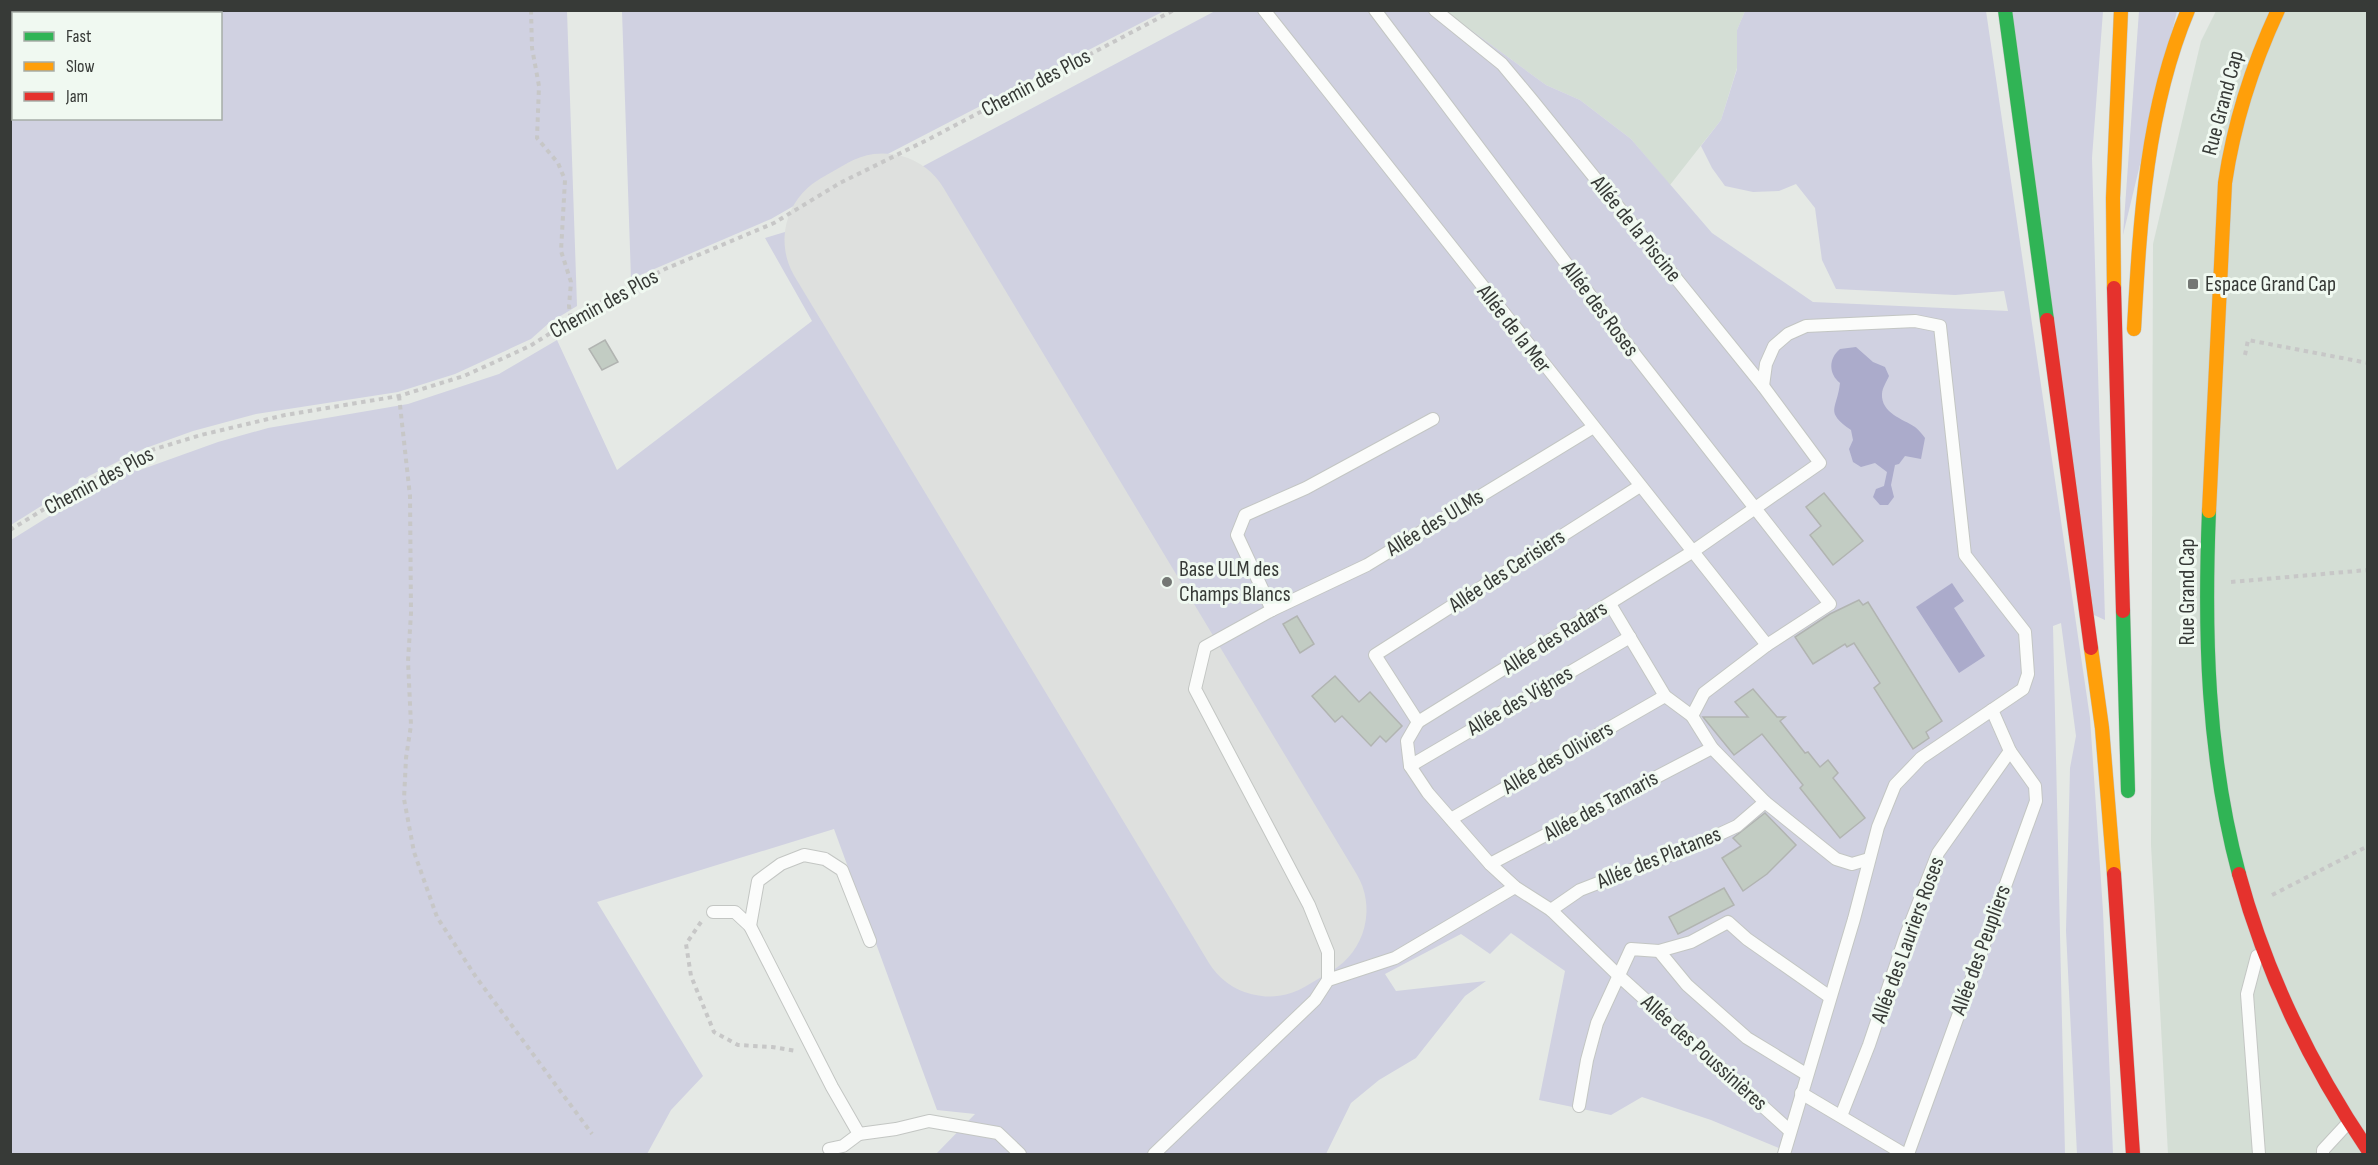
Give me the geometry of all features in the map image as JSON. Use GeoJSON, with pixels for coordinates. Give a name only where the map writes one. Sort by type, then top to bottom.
{"type":"FeatureCollection","features":[{"type":"Feature","properties":{"kind":"main road"},"geometry":{"type":"LineString","coordinates":[[2005,10],[2102,728],[2133,1155]]}},
{"type":"Feature","properties":{"kind":"main road"},"geometry":{"type":"LineString","coordinates":[[2121,10],[2113,198],[2129,808]]}},
{"type":"Feature","properties":{"kind":"main road"},"geometry":{"type":"LineString","coordinates":[[2133,348],[2142,210],[2151,144],[2164,82],[2188,10]]}},
{"type":"Feature","properties":{"kind":"main road","name":"Rue Grand Cap"},"geometry":{"type":"LineString","coordinates":[[2278,10],[2257,55],[2240,103],[2229,152],[2217,335],[2207,584],[2208,669],[2214,747],[2225,812],[2249,906],[2268,963],[2297,1033],[2334,1100],[2367,1150]]}},
{"type":"Feature","properties":{"kind":"main road"},"geometry":{"type":"LineString","coordinates":[[2126,715],[2131,419]]}},
{"type":"Feature","properties":{"kind":"main road"},"geometry":{"type":"LineString","coordinates":[[2134,970],[2141,1155]]}},
{"type":"Feature","properties":{"kind":"lane","name":"Allée de la Mer"},"geometry":{"type":"LineString","coordinates":[[1264,10],[1592,428],[1767,645]]}},
{"type":"Feature","properties":{"kind":"lane","name":"Allée des Roses"},"geometry":{"type":"LineString","coordinates":[[1375,10],[1636,356],[1830,604],[1767,645]]}},
{"type":"Feature","properties":{"kind":"lane","name":"Allée de la Piscine"},"geometry":{"type":"LineString","coordinates":[[1435,10],[1502,64],[1763,386],[1820,463]]}},
{"type":"Feature","properties":{"kind":"lane"},"geometry":{"type":"LineString","coordinates":[[1763,386],[1766,364],[1774,346],[1788,334],[1806,326],[1915,321],[1940,326],[1965,555],[2025,632],[2028,674],[2023,689],[1921,758],[1895,785],[1878,827],[1830,997],[1789,1130],[1784,1155]]}},
{"type":"Feature","properties":{"kind":"lane"},"geometry":{"type":"LineString","coordinates":[[1272,610],[1237,535],[1245,515],[1306,488],[1433,419]]}},
{"type":"Feature","properties":{"kind":"lane","name":"Allée des ULMs"},"geometry":{"type":"LineString","coordinates":[[1328,980],[1328,952],[1309,905],[1195,689],[1205,646],[1272,610],[1367,565],[1592,428]]}},
{"type":"Feature","properties":{"kind":"lane","name":"Allée des Radars"},"geometry":{"type":"LineString","coordinates":[[1418,722],[1692,552],[1820,463]]}},
{"type":"Feature","properties":{"kind":"lane","name":"Allée des Cerisiers"},"geometry":{"type":"LineString","coordinates":[[1418,722],[1375,655],[1640,486]]}},
{"type":"Feature","properties":{"kind":"lane"},"geometry":{"type":"LineString","coordinates":[[1610,604],[1665,696],[1692,716],[1712,748],[1765,802],[1836,859],[1852,864],[1869,859]]}},
{"type":"Feature","properties":{"kind":"lane","name":"Allée des Vignes"},"geometry":{"type":"LineString","coordinates":[[1410,766],[1630,637]]}},
{"type":"Feature","properties":{"kind":"lane"},"geometry":{"type":"LineString","coordinates":[[1692,716],[1704,693],[1767,645]]}},
{"type":"Feature","properties":{"kind":"lane","name":"Allée des Oliviers"},"geometry":{"type":"LineString","coordinates":[[1451,819],[1665,696]]}},
{"type":"Feature","properties":{"kind":"lane"},"geometry":{"type":"LineString","coordinates":[[1992,711],[2010,751]]}},
{"type":"Feature","properties":{"kind":"lane"},"geometry":{"type":"LineString","coordinates":[[1410,766],[1407,741],[1418,722]]}},
{"type":"Feature","properties":{"kind":"lane","name":"Allée des Tamaris"},"geometry":{"type":"LineString","coordinates":[[1490,864],[1712,748]]}},
{"type":"Feature","properties":{"kind":"lane","name":"Allée des Lauriers Roses"},"geometry":{"type":"LineString","coordinates":[[1841,1116],[1938,853],[2010,751]]}},
{"type":"Feature","properties":{"kind":"lane","name":"Allée des Peupliers"},"geometry":{"type":"LineString","coordinates":[[1906,1155],[2036,801],[2035,786],[2010,751]]}},
{"type":"Feature","properties":{"kind":"lane","name":"Allée des Poussinières"},"geometry":{"type":"LineString","coordinates":[[1410,766],[1428,793],[1490,864],[1515,887],[1551,910],[1618,975],[1789,1130]]}},
{"type":"Feature","properties":{"kind":"lane","name":"Allée des Platanes"},"geometry":{"type":"LineString","coordinates":[[1551,910],[1580,890],[1737,826],[1765,802]]}},
{"type":"Feature","properties":{"kind":"lane"},"geometry":{"type":"LineString","coordinates":[[750,926],[758,881],[781,864],[804,855],[825,859],[842,870],[870,941]]}},
{"type":"Feature","properties":{"kind":"lane"},"geometry":{"type":"LineString","coordinates":[[1154,1155],[1315,1000],[1328,980],[1395,958],[1515,887]]}},
{"type":"Feature","properties":{"kind":"lane"},"geometry":{"type":"LineString","coordinates":[[713,912],[735,912],[750,926],[817,1059],[860,1134]]}},
{"type":"Feature","properties":{"kind":"lane"},"geometry":{"type":"LineString","coordinates":[[1579,1106],[1587,1060],[1597,1023],[1631,949],[1659,951],[1691,942],[1728,922],[1747,939],[1830,997]]}},
{"type":"Feature","properties":{"kind":"lane"},"geometry":{"type":"LineString","coordinates":[[2259,1155],[2247,994],[2260,940]]}},
{"type":"Feature","properties":{"kind":"lane"},"geometry":{"type":"LineString","coordinates":[[1659,951],[1687,985],[1747,1038],[1806,1074]]}},
{"type":"Feature","properties":{"kind":"lane"},"geometry":{"type":"LineString","coordinates":[[1801,1093],[1906,1155]]}},
{"type":"Feature","properties":{"kind":"lane"},"geometry":{"type":"LineString","coordinates":[[830,1149],[843,1146],[860,1134],[929,1121],[998,1133],[1020,1155]]}},
{"type":"Feature","properties":{"kind":"lane"},"geometry":{"type":"LineString","coordinates":[[2323,1155],[2323,1150],[2349,1122]]}},
{"type":"Feature","properties":{"kind":"path"},"geometry":{"type":"LineString","coordinates":[[531,10],[532,48],[539,86],[537,138],[558,163],[565,180],[561,251],[571,282],[569,306],[572,320]]}},
{"type":"Feature","properties":{"kind":"path","name":"Chemin des Plos"},"geometry":{"type":"LineString","coordinates":[[10,530],[90,481],[142,453],[201,435],[285,415],[399,396],[464,376],[530,346],[665,269],[774,223],[840,183],[1174,10]]}},
{"type":"Feature","properties":{"kind":"path"},"geometry":{"type":"LineString","coordinates":[[399,396],[410,496],[411,613],[408,661],[411,725],[406,758],[404,799],[414,852],[437,917],[476,977],[592,1134]]}},
{"type":"Feature","properties":{"kind":"path"},"geometry":{"type":"LineString","coordinates":[[2207,584],[2367,570]]}},
{"type":"Feature","properties":{"kind":"path"},"geometry":{"type":"LineString","coordinates":[[2249,906],[2367,846]]}},
{"type":"Feature","properties":{"kind":"path"},"geometry":{"type":"LineString","coordinates":[[713,912],[698,924],[686,944],[691,976],[714,1032],[738,1045],[781,1048],[817,1059]]}},
{"type":"Feature","properties":{"kind":"shaded area"},"geometry":{"type":"Polygon","coordinates":[[[11,10],[567,11],[577,306],[549,323],[531,339],[455,374],[398,392],[256,414],[193,431],[143,449],[89,476],[11,525],[11,41],[12,120],[222,120],[222,12],[12,12],[11,39],[11,10]]]}},
{"type":"Feature","properties":{"kind":"shaded area"},"geometry":{"type":"Polygon","coordinates":[[[622,10],[1164,11],[853,172],[771,219],[631,279],[622,10]]]}},
{"type":"Feature","properties":{"kind":"shaded area"},"geometry":{"type":"Polygon","coordinates":[[[1215,11],[1445,11],[1546,85],[1580,100],[1631,139],[1712,233],[1813,302],[2008,311],[2004,291],[1955,295],[1836,289],[1822,260],[1815,208],[1796,184],[1779,191],[1753,192],[1725,186],[1712,168],[1701,146],[1721,120],[1737,69],[1737,30],[1745,11],[1986,11],[2090,718],[2103,911],[2113,1154],[2077,1154],[2066,931],[2070,768],[2076,736],[2061,623],[2053,626],[2065,1154],[1793,1154],[1711,1120],[1642,1097],[1611,1115],[1539,1100],[1565,971],[1511,933],[1490,954],[1461,934],[1385,974],[1396,991],[1486,981],[1465,996],[1416,1058],[1379,1080],[1351,1103],[1326,1154],[936,1154],[975,1114],[937,1110],[834,829],[597,902],[703,1076],[671,1110],[647,1154],[11,1154],[11,540],[120,472],[140,470],[218,442],[268,428],[408,404],[499,374],[557,340],[617,470],[812,321],[765,238],[818,222],[1215,11]]]}},
{"type":"Feature","properties":{"kind":"shaded area"},"geometry":{"type":"Polygon","coordinates":[[[1445,11],[1745,11],[1737,30],[1737,68],[1721,120],[1670,185],[1631,139],[1580,100],[1546,85],[1445,11]]]}},
{"type":"Feature","properties":{"kind":"shaded area"},"geometry":{"type":"Polygon","coordinates":[[[2012,11],[2103,11],[2092,158],[2105,620],[2094,615],[2012,11]]]}},
{"type":"Feature","properties":{"kind":"shaded area"},"geometry":{"type":"Polygon","coordinates":[[[2139,11],[2177,11],[2123,235],[2139,11]]]}},
{"type":"Feature","properties":{"kind":"shaded area"},"geometry":{"type":"Polygon","coordinates":[[[2216,11],[2367,11],[2367,1154],[2168,1154],[2151,845],[2153,244],[2201,41],[2216,11]]]}},
{"type":"Feature","properties":{"kind":"water"},"geometry":{"type":"Polygon","coordinates":[[[1856,347],[1873,362],[1885,367],[1889,376],[1882,392],[1885,406],[1894,415],[1915,427],[1925,438],[1921,459],[1905,456],[1899,464],[1895,465],[1891,485],[1894,497],[1888,505],[1880,505],[1873,497],[1876,489],[1884,486],[1887,472],[1875,463],[1861,467],[1853,462],[1849,449],[1853,440],[1851,430],[1837,418],[1834,410],[1840,383],[1832,371],[1833,357],[1840,349],[1856,347]]]}},
{"type":"Feature","properties":{"kind":"water"},"geometry":{"type":"Polygon","coordinates":[[[1952,583],[1964,601],[1954,608],[1985,656],[1959,673],[1916,607],[1952,583]]]}},
{"type":"Feature","properties":{"kind":"building"},"geometry":{"type":"Polygon","coordinates":[[[605,340],[618,362],[602,370],[589,349],[605,340]]]}},
{"type":"Feature","properties":{"kind":"building"},"geometry":{"type":"Polygon","coordinates":[[[1824,493],[1863,541],[1833,565],[1810,535],[1821,526],[1806,507],[1824,493]]]}},
{"type":"Feature","properties":{"kind":"building"},"geometry":{"type":"Polygon","coordinates":[[[1859,600],[1863,605],[1868,602],[1942,721],[1926,732],[1929,738],[1913,749],[1874,688],[1880,683],[1854,643],[1847,647],[1845,644],[1813,664],[1795,637],[1830,614],[1859,600]]]}},
{"type":"Feature","properties":{"kind":"building"},"geometry":{"type":"Polygon","coordinates":[[[1297,616],[1314,644],[1300,653],[1283,624],[1297,616]]]}},
{"type":"Feature","properties":{"kind":"building"},"geometry":{"type":"Polygon","coordinates":[[[1335,676],[1359,702],[1370,692],[1402,726],[1386,742],[1380,736],[1371,746],[1342,716],[1335,722],[1312,696],[1335,676]]]}},
{"type":"Feature","properties":{"kind":"building"},"geometry":{"type":"Polygon","coordinates":[[[1753,689],[1777,717],[1785,717],[1780,721],[1805,753],[1808,752],[1820,767],[1828,760],[1838,773],[1833,778],[1865,818],[1840,838],[1800,788],[1803,785],[1762,734],[1734,755],[1703,717],[1748,717],[1735,702],[1753,689]]]}},
{"type":"Feature","properties":{"kind":"building"},"geometry":{"type":"Polygon","coordinates":[[[1765,813],[1796,845],[1767,874],[1743,891],[1722,858],[1741,846],[1733,838],[1765,813]]]}},
{"type":"Feature","properties":{"kind":"building"},"geometry":{"type":"Polygon","coordinates":[[[1724,888],[1734,905],[1678,934],[1669,917],[1724,888]]]}},
{"type":"Feature","properties":{"kind":"runway"},"geometry":{"type":"LineString","coordinates":[[883,224],[1296,910],[1269,926],[855,240],[883,224]]}},
{"type":"Feature","properties":{"kind":"traffic: fast"},"geometry":{"type":"LineString","coordinates":[[2005,10],[2047,320]]}},
{"type":"Feature","properties":{"kind":"traffic: fast"},"geometry":{"type":"LineString","coordinates":[[2209,511],[2207,602],[2210,694],[2220,784],[2239,874]]}},
{"type":"Feature","properties":{"kind":"traffic: fast"},"geometry":{"type":"LineString","coordinates":[[2123,611],[2128,791]]}},
{"type":"Feature","properties":{"kind":"traffic: slow"},"geometry":{"type":"LineString","coordinates":[[2114,288],[2113,198],[2121,10]]}},
{"type":"Feature","properties":{"kind":"traffic: slow"},"geometry":{"type":"LineString","coordinates":[[2134,329],[2143,207],[2154,127],[2174,48],[2188,10]]}},
{"type":"Feature","properties":{"kind":"traffic: slow"},"geometry":{"type":"LineString","coordinates":[[2209,511],[2225,183],[2233,138],[2245,95],[2278,10]]}},
{"type":"Feature","properties":{"kind":"traffic: slow"},"geometry":{"type":"LineString","coordinates":[[2091,648],[2102,728],[2114,874]]}},
{"type":"Feature","properties":{"kind":"traffic: jam"},"geometry":{"type":"LineString","coordinates":[[2114,288],[2123,611]]}},
{"type":"Feature","properties":{"kind":"traffic: jam"},"geometry":{"type":"LineString","coordinates":[[2047,320],[2091,648]]}},
{"type":"Feature","properties":{"kind":"traffic: jam"},"geometry":{"type":"LineString","coordinates":[[2114,874],[2133,1154]]}},
{"type":"Feature","properties":{"kind":"traffic: jam"},"geometry":{"type":"LineString","coordinates":[[2239,874],[2276,983],[2327,1085],[2368,1150]]}},
{"type":"Feature","properties":{"kind":"place","name":"Espace Grand Cap"},"geometry":{"type":"Point","coordinates":[2193,284]}},
{"type":"Feature","properties":{"kind":"place","name":"Base ULM des Champs Blancs"},"geometry":{"type":"Point","coordinates":[1167,582]}}]}
